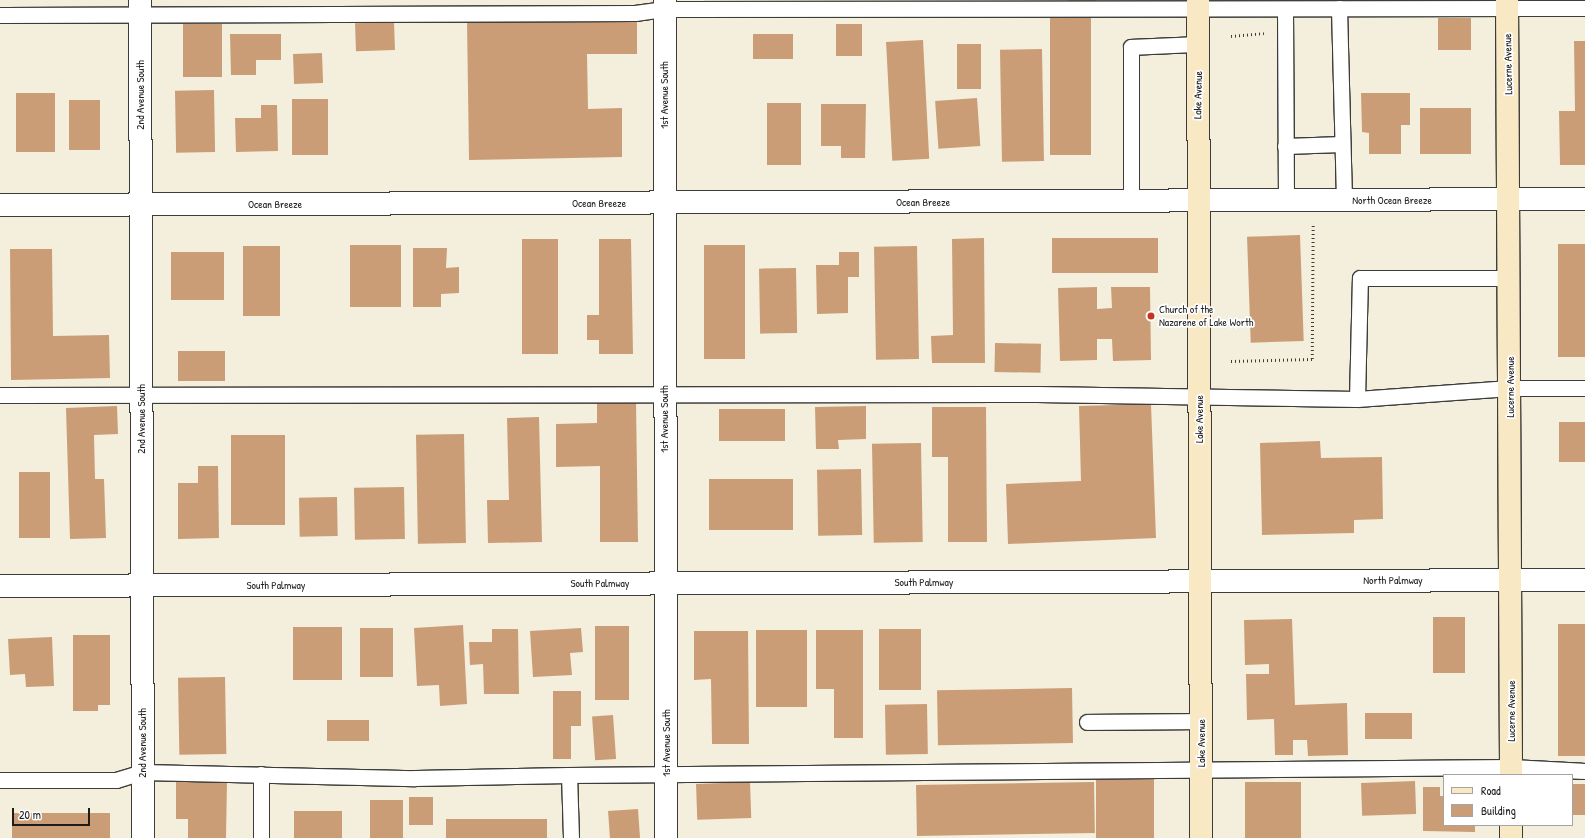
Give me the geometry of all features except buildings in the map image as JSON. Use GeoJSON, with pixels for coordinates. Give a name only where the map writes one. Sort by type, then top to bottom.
{"type":"FeatureCollection","features":[{"type":"Feature","properties":{"kind":"main road","name":"Lucerne Avenue"},"geometry":{"type":"LineString","coordinates":[[1507,3],[1511,771]]}},
{"type":"Feature","properties":{"kind":"main road","name":"Lake Avenue"},"geometry":{"type":"LineString","coordinates":[[1198,4],[1201,838]]}},
{"type":"Feature","properties":{"kind":"main road"},"geometry":{"type":"LineString","coordinates":[[1511,826],[1511,838]]}},
{"type":"Feature","properties":{"kind":"street","name":"1st Avenue South"},"geometry":{"type":"LineString","coordinates":[[665,4],[664,392],[666,838]]}},
{"type":"Feature","properties":{"kind":"street","name":"2nd Avenue South"},"geometry":{"type":"LineString","coordinates":[[140,8],[143,838]]}},
{"type":"Feature","properties":{"kind":"street","name":"North Ocean Breeze"},"geometry":{"type":"LineString","coordinates":[[1199,200],[1585,199]]}},
{"type":"Feature","properties":{"kind":"street","name":"Ocean Breeze"},"geometry":{"type":"LineString","coordinates":[[0,205],[1199,200]]}},
{"type":"Feature","properties":{"kind":"street","name":"North Palmway"},"geometry":{"type":"LineString","coordinates":[[1200,581],[1585,580]]}},
{"type":"Feature","properties":{"kind":"street","name":"South Palmway"},"geometry":{"type":"LineString","coordinates":[[0,586],[1200,581]]}},
{"type":"Feature","properties":{"kind":"lane"},"geometry":{"type":"LineString","coordinates":[[0,15],[140,8],[635,13],[665,4],[1198,4],[1285,9],[1339,8],[1388,4],[1507,3],[1585,8]]}},
{"type":"Feature","properties":{"kind":"lane"},"geometry":{"type":"LineString","coordinates":[[1339,8],[1344,200]]}},
{"type":"Feature","properties":{"kind":"lane"},"geometry":{"type":"LineString","coordinates":[[1285,9],[1286,200]]}},
{"type":"Feature","properties":{"kind":"lane"},"geometry":{"type":"LineString","coordinates":[[1131,201],[1131,47],[1198,44]]}},
{"type":"Feature","properties":{"kind":"lane"},"geometry":{"type":"LineString","coordinates":[[1286,146],[1342,144]]}},
{"type":"Feature","properties":{"kind":"lane"},"geometry":{"type":"LineString","coordinates":[[1358,399],[1360,278],[1509,278]]}},
{"type":"Feature","properties":{"kind":"lane"},"geometry":{"type":"LineString","coordinates":[[0,395],[141,396],[664,392],[1358,399],[1510,388],[1585,388]]}},
{"type":"Feature","properties":{"kind":"lane"},"geometry":{"type":"LineString","coordinates":[[1088,722],[1201,721]]}},
{"type":"Feature","properties":{"kind":"lane"},"geometry":{"type":"LineString","coordinates":[[0,780],[116,780],[142,772],[415,778],[569,775],[1201,769],[1585,771]]}},
{"type":"Feature","properties":{"kind":"lane"},"geometry":{"type":"LineString","coordinates":[[261,774],[261,838]]}},
{"type":"Feature","properties":{"kind":"lane"},"geometry":{"type":"LineString","coordinates":[[569,775],[571,838]]}},
{"type":"Feature","properties":{"kind":"path"},"geometry":{"type":"LineString","coordinates":[[1231,362],[1312,359],[1313,218]]}},
{"type":"Feature","properties":{"kind":"place","name":"Church of the Nazarene of Lake Worth"},"geometry":{"type":"Point","coordinates":[1151,316]}}]}
